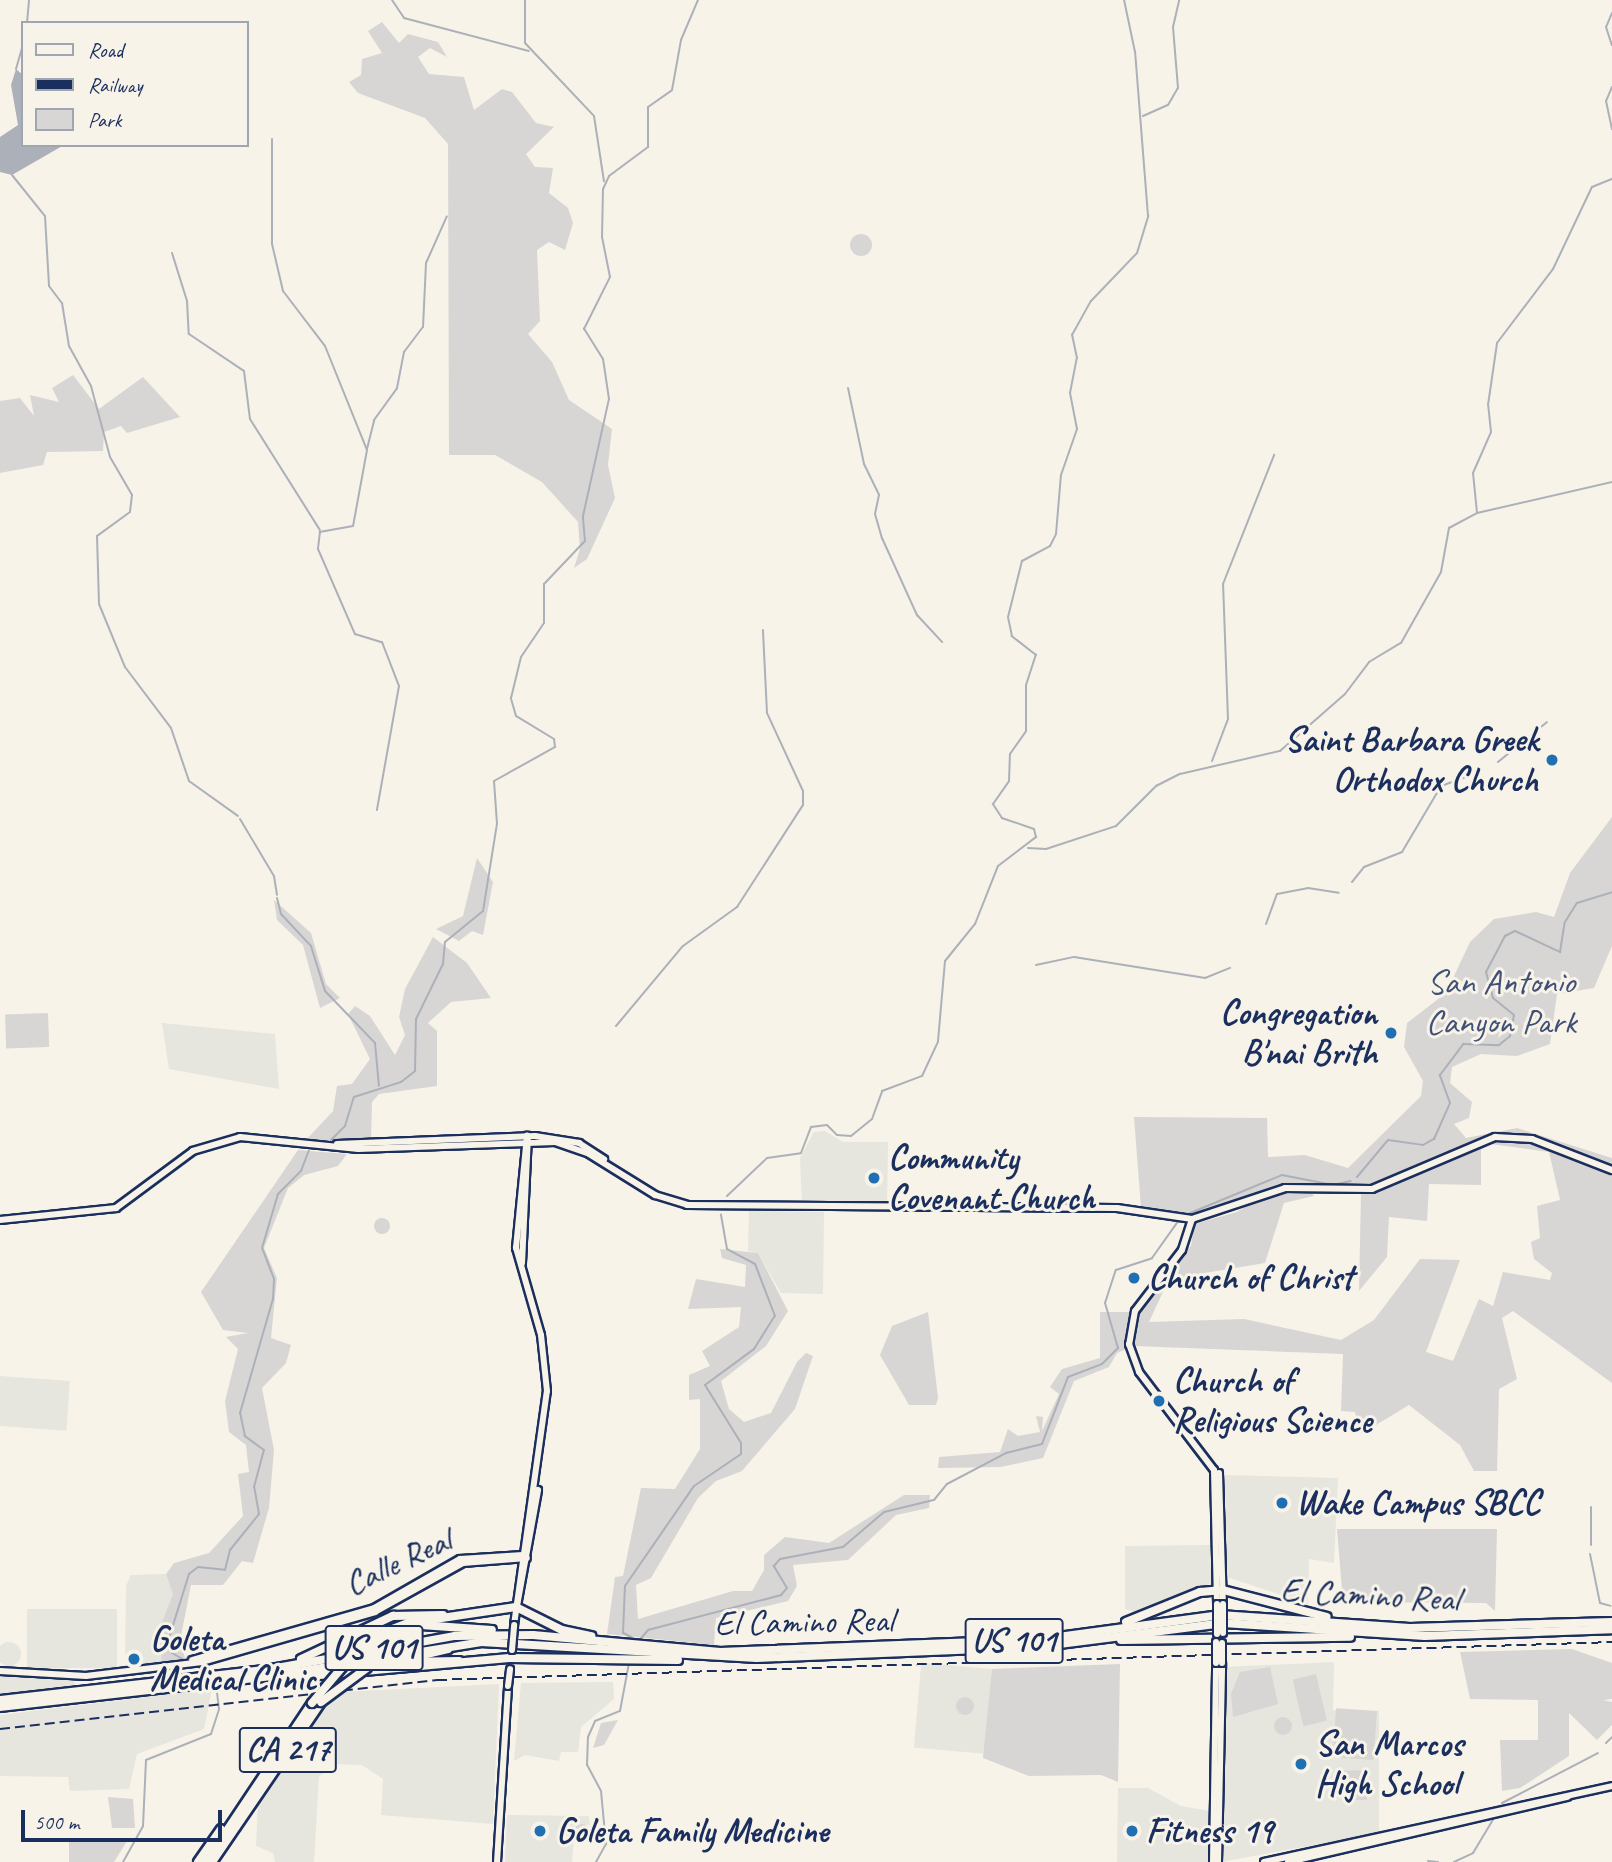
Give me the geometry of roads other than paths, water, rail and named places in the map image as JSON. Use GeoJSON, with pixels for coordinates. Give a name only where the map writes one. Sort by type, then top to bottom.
{"type":"FeatureCollection","features":[{"type":"Feature","properties":{"kind":"highway"},"geometry":{"type":"LineString","coordinates":[[1052,1639],[1128,1622],[1220,1590],[1375,1626]]}},
{"type":"Feature","properties":{"kind":"highway"},"geometry":{"type":"LineString","coordinates":[[391,1628],[516,1607],[562,1630],[620,1647]]}},
{"type":"Feature","properties":{"kind":"highway"},"geometry":{"type":"LineString","coordinates":[[228,1675],[311,1656],[393,1616],[477,1615]]}},
{"type":"Feature","properties":{"kind":"highway","name":"El Camino Real"},"geometry":{"type":"LineString","coordinates":[[651,1650],[762,1651],[1052,1639],[1220,1615],[1375,1626],[1612,1622]]}},
{"type":"Feature","properties":{"kind":"highway","name":"El Camino Real"},"geometry":{"type":"LineString","coordinates":[[218,1679],[424,1639],[533,1635],[620,1647],[757,1658],[1073,1643],[1223,1623],[1398,1635],[1612,1629]]}},
{"type":"Feature","properties":{"kind":"highway"},"geometry":{"type":"LineString","coordinates":[[391,1628],[533,1635]]}},
{"type":"Feature","properties":{"kind":"highway","name":"CA 217"},"geometry":{"type":"LineString","coordinates":[[206,1862],[316,1702],[366,1639],[391,1628]]}},
{"type":"Feature","properties":{"kind":"highway"},"geometry":{"type":"LineString","coordinates":[[1073,1643],[1398,1635]]}},
{"type":"Feature","properties":{"kind":"highway"},"geometry":{"type":"LineString","coordinates":[[367,1668],[503,1642]]}},
{"type":"Feature","properties":{"kind":"highway","name":"El Camino Real"},"geometry":{"type":"LineString","coordinates":[[0,1707],[218,1679],[251,1678],[418,1647],[503,1642],[620,1647]]}},
{"type":"Feature","properties":{"kind":"highway"},"geometry":{"type":"LineString","coordinates":[[251,1678],[483,1662],[511,1654],[616,1661],[757,1658]]}},
{"type":"Feature","properties":{"kind":"highway"},"geometry":{"type":"LineString","coordinates":[[367,1668],[483,1662]]}},
{"type":"Feature","properties":{"kind":"highway","name":"CA 217"},"geometry":{"type":"LineString","coordinates":[[212,1862],[316,1702],[367,1668]]}},
{"type":"Feature","properties":{"kind":"highway","name":"El Camino Real"},"geometry":{"type":"LineString","coordinates":[[0,1700],[205,1681]]}},
{"type":"Feature","properties":{"kind":"highway"},"geometry":{"type":"LineString","coordinates":[[198,1862],[256,1786]]}},
{"type":"Feature","properties":{"kind":"highway"},"geometry":{"type":"LineString","coordinates":[[219,1862],[255,1798]]}},
{"type":"Feature","properties":{"kind":"main road"},"geometry":{"type":"LineString","coordinates":[[0,1220],[119,1207],[189,1154],[220,1140],[325,1146],[526,1140],[579,1143],[655,1195],[687,1205],[1117,1208],[1188,1219],[1285,1188],[1372,1189],[1495,1137],[1532,1139],[1612,1170]]}},
{"type":"Feature","properties":{"kind":"main road"},"geometry":{"type":"LineString","coordinates":[[497,1862],[514,1625],[547,1391],[541,1335],[516,1248],[526,1140]]}},
{"type":"Feature","properties":{"kind":"main road"},"geometry":{"type":"LineString","coordinates":[[1188,1219],[1182,1250],[1138,1306],[1129,1339],[1137,1368],[1201,1448],[1218,1484],[1220,1604],[1215,1862]]}},
{"type":"Feature","properties":{"kind":"main road","name":"Calle Real"},"geometry":{"type":"LineString","coordinates":[[0,1671],[121,1672],[198,1661],[374,1608],[460,1559],[523,1557]]}},
{"type":"Feature","properties":{"kind":"main road"},"geometry":{"type":"LineString","coordinates":[[1288,1862],[1612,1786]]}},
{"type":"Feature","properties":{"kind":"main road"},"geometry":{"type":"LineString","coordinates":[[1264,1862],[1570,1796]]}},
{"type":"Feature","properties":{"kind":"waterway"},"geometry":{"type":"LineString","coordinates":[[27,21],[29,0]]}},
{"type":"Feature","properties":{"kind":"waterway"},"geometry":{"type":"LineString","coordinates":[[392,0],[404,18],[529,51]]}},
{"type":"Feature","properties":{"kind":"waterway"},"geometry":{"type":"LineString","coordinates":[[525,0],[525,43],[594,116],[604,181]]}},
{"type":"Feature","properties":{"kind":"waterway"},"geometry":{"type":"LineString","coordinates":[[331,1140],[345,1126],[354,1097],[401,1082],[415,1071],[416,1019],[443,964],[445,942],[483,911],[497,824],[494,781],[555,747],[554,739],[516,716],[511,698],[521,657],[544,623],[544,584],[585,541],[583,516],[609,399],[603,359],[584,329],[610,277],[602,237],[603,189],[609,176],[648,147],[648,107],[672,90],[681,40],[698,0]]}},
{"type":"Feature","properties":{"kind":"waterway"},"geometry":{"type":"LineString","coordinates":[[727,1196],[767,1158],[801,1153],[811,1127],[827,1125],[837,1135],[851,1136],[872,1119],[882,1091],[922,1076],[938,1041],[945,961],[975,924],[998,866],[1036,837],[1034,829],[1002,818],[993,804],[1009,781],[1010,754],[1026,731],[1026,685],[1036,655],[1012,636],[1008,617],[1022,561],[1050,546],[1056,534],[1061,475],[1077,429],[1070,393],[1077,358],[1072,335],[1091,301],[1137,253],[1148,216],[1135,52],[1124,0]]}},
{"type":"Feature","properties":{"kind":"waterway"},"geometry":{"type":"LineString","coordinates":[[1143,116],[1168,105],[1178,88],[1173,27],[1179,0]]}},
{"type":"Feature","properties":{"kind":"waterway"},"geometry":{"type":"LineString","coordinates":[[1612,13],[1606,27],[1612,45]]}},
{"type":"Feature","properties":{"kind":"waterway"},"geometry":{"type":"LineString","coordinates":[[16,69],[21,51]]}},
{"type":"Feature","properties":{"kind":"waterway"},"geometry":{"type":"LineString","coordinates":[[1612,87],[1606,101],[1612,129]]}},
{"type":"Feature","properties":{"kind":"waterway"},"geometry":{"type":"LineString","coordinates":[[272,139],[272,244],[283,291],[325,346],[367,450],[353,526],[320,532],[318,549],[355,634],[382,642],[399,686],[377,810]]}},
{"type":"Feature","properties":{"kind":"waterway"},"geometry":{"type":"LineString","coordinates":[[12,175],[45,216],[49,286],[62,303],[69,346],[91,386],[110,457],[132,495],[130,512],[97,536],[99,604],[125,667],[171,728],[189,781],[238,816]]}},
{"type":"Feature","properties":{"kind":"waterway"},"geometry":{"type":"LineString","coordinates":[[1028,848],[1046,849],[1116,826],[1156,786],[1180,774],[1280,751],[1345,694],[1369,662],[1401,643],[1441,572],[1449,528],[1477,513],[1473,473],[1491,432],[1488,405],[1497,343],[1553,269],[1592,187],[1612,179]]}},
{"type":"Feature","properties":{"kind":"waterway"},"geometry":{"type":"LineString","coordinates":[[367,449],[374,420],[397,388],[404,352],[423,327],[426,263],[447,216]]}},
{"type":"Feature","properties":{"kind":"waterway"},"geometry":{"type":"LineString","coordinates":[[172,253],[187,301],[189,334],[244,371],[250,419],[320,530]]}},
{"type":"Feature","properties":{"kind":"waterway"},"geometry":{"type":"LineString","coordinates":[[848,388],[864,464],[879,495],[875,514],[882,538],[917,615],[942,642]]}},
{"type":"Feature","properties":{"kind":"waterway"},"geometry":{"type":"LineString","coordinates":[[1212,761],[1228,719],[1223,584],[1274,455]]}},
{"type":"Feature","properties":{"kind":"waterway"},"geometry":{"type":"LineString","coordinates":[[1477,513],[1612,482]]}},
{"type":"Feature","properties":{"kind":"waterway"},"geometry":{"type":"LineString","coordinates":[[616,1026],[683,946],[737,907],[803,805],[803,791],[767,713],[763,630]]}},
{"type":"Feature","properties":{"kind":"waterway"},"geometry":{"type":"LineString","coordinates":[[1498,762],[1547,722]]}},
{"type":"Feature","properties":{"kind":"waterway"},"geometry":{"type":"LineString","coordinates":[[1352,882],[1364,867],[1402,852],[1441,786],[1472,775]]}},
{"type":"Feature","properties":{"kind":"waterway"},"geometry":{"type":"LineString","coordinates":[[240,819],[274,876],[277,895]]}},
{"type":"Feature","properties":{"kind":"waterway"},"geometry":{"type":"LineString","coordinates":[[1266,924],[1277,894],[1308,888],[1339,893]]}},
{"type":"Feature","properties":{"kind":"waterway"},"geometry":{"type":"LineString","coordinates":[[1357,1177],[1388,1140],[1423,1145],[1434,1139],[1450,1103],[1440,1075],[1463,1044],[1499,1045],[1510,1036],[1514,1015],[1493,998],[1486,972],[1505,936],[1515,931],[1560,952],[1565,922],[1577,903],[1612,892]]}},
{"type":"Feature","properties":{"kind":"waterway"},"geometry":{"type":"LineString","coordinates":[[277,898],[281,914],[311,946],[325,991],[375,1043],[379,1086]]}},
{"type":"Feature","properties":{"kind":"waterway"},"geometry":{"type":"LineString","coordinates":[[1036,965],[1074,957],[1205,978],[1230,968]]}},
{"type":"Feature","properties":{"kind":"waterway"},"geometry":{"type":"LineString","coordinates":[[186,1661],[172,1653],[169,1638],[189,1574],[198,1567],[225,1570],[230,1550],[259,1514],[254,1487],[264,1450],[245,1436],[240,1413],[273,1299],[274,1279],[262,1248],[278,1194],[301,1171],[309,1150]]}},
{"type":"Feature","properties":{"kind":"waterway"},"geometry":{"type":"LineString","coordinates":[[1183,1216],[1282,1175],[1333,1185],[1351,1181]]}},
{"type":"Feature","properties":{"kind":"waterway"},"geometry":{"type":"LineString","coordinates":[[637,1640],[623,1633],[625,1586],[694,1486],[741,1454],[741,1443],[705,1385],[754,1349],[775,1316],[755,1264],[727,1249],[721,1215]]}},
{"type":"Feature","properties":{"kind":"waterway"},"geometry":{"type":"LineString","coordinates":[[638,1642],[648,1630],[781,1595],[787,1588],[774,1566],[780,1559],[843,1547],[884,1512],[934,1500],[947,1484],[1006,1453],[1042,1444],[1068,1377],[1102,1364],[1118,1348],[1105,1303],[1116,1270],[1152,1258],[1179,1220]]}},
{"type":"Feature","properties":{"kind":"waterway"},"geometry":{"type":"LineString","coordinates":[[1591,1507],[1591,1545]]}},
{"type":"Feature","properties":{"kind":"waterway"},"geometry":{"type":"LineString","coordinates":[[1590,1554],[1600,1603],[1611,1606]]}},
{"type":"Feature","properties":{"kind":"waterway"},"geometry":{"type":"LineString","coordinates":[[596,1862],[606,1844],[601,1791],[587,1765],[588,1737],[595,1721],[620,1711],[629,1663]]}},
{"type":"Feature","properties":{"kind":"waterway"},"geometry":{"type":"LineString","coordinates":[[195,1665],[208,1673]]}},
{"type":"Feature","properties":{"kind":"waterway"},"geometry":{"type":"LineString","coordinates":[[123,1862],[143,1826],[146,1760],[211,1734],[219,1709],[216,1686]]}},
{"type":"Feature","properties":{"kind":"waterway"},"geometry":{"type":"LineString","coordinates":[[1606,1743],[1612,1737]]}},
{"type":"Feature","properties":{"kind":"waterway"},"geometry":{"type":"LineString","coordinates":[[1502,1803],[1598,1753]]}},
{"type":"Feature","properties":{"kind":"waterway"},"geometry":{"type":"LineString","coordinates":[[1454,1862],[1473,1853],[1493,1820]]}},
{"type":"Feature","properties":{"kind":"waterway"},"geometry":{"type":"LineString","coordinates":[[1428,1861],[1438,1862]]}},
{"type":"Feature","properties":{"kind":"railway"},"geometry":{"type":"LineString","coordinates":[[0,1729],[437,1680],[1612,1642]]}},
{"type":"Feature","properties":{"kind":"place","name":"Saint Barbara Greek Orthodox Church"},"geometry":{"type":"Point","coordinates":[1552,760]}},
{"type":"Feature","properties":{"kind":"place","name":"Congregation B'nai Brith"},"geometry":{"type":"Point","coordinates":[1391,1033]}},
{"type":"Feature","properties":{"kind":"place","name":"Community Covenant Church"},"geometry":{"type":"Point","coordinates":[874,1178]}},
{"type":"Feature","properties":{"kind":"place","name":"Church of Christ"},"geometry":{"type":"Point","coordinates":[1134,1278]}},
{"type":"Feature","properties":{"kind":"place","name":"Church of Religious Science"},"geometry":{"type":"Point","coordinates":[1159,1401]}},
{"type":"Feature","properties":{"kind":"place","name":"Wake Campus SBCC"},"geometry":{"type":"Point","coordinates":[1282,1503]}},
{"type":"Feature","properties":{"kind":"place","name":"Goleta Medical Clinic"},"geometry":{"type":"Point","coordinates":[134,1659]}},
{"type":"Feature","properties":{"kind":"place","name":"San Marcos High School"},"geometry":{"type":"Point","coordinates":[1301,1764]}},
{"type":"Feature","properties":{"kind":"place","name":"Goleta Family Medicine"},"geometry":{"type":"Point","coordinates":[540,1831]}},
{"type":"Feature","properties":{"kind":"place","name":"Fitness 19"},"geometry":{"type":"Point","coordinates":[1132,1831]}},
{"type":"Feature","properties":{"kind":"park label","name":"San Antonio Canyon Park"},"geometry":{"type":"Point","coordinates":[1501,1002]}}]}
